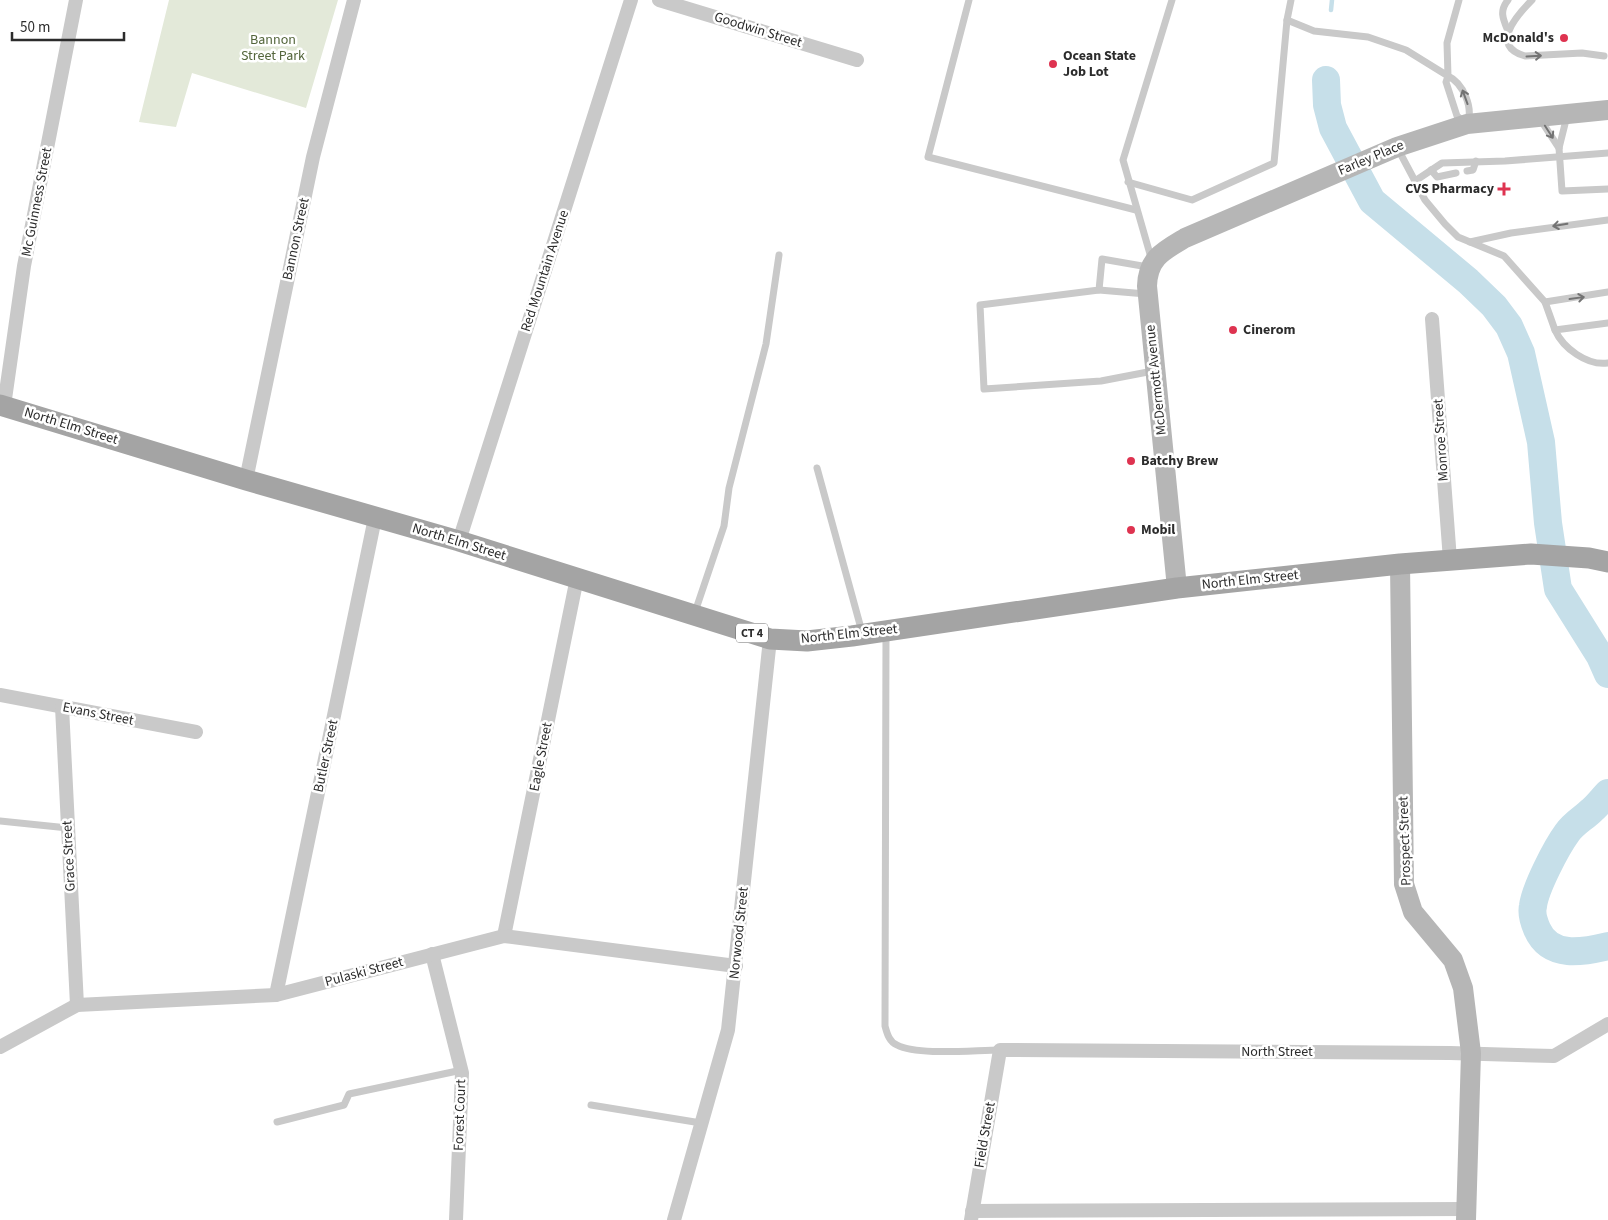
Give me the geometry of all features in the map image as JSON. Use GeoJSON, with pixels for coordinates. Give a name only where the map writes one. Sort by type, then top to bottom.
{"type":"FeatureCollection","features":[{"type":"Feature","properties":{"kind":"main road","name":"Farley Place"},"geometry":{"type":"LineString","coordinates":[[1151,265],[1167,248],[1185,238],[1396,147],[1467,124],[1608,110]]}},
{"type":"Feature","properties":{"kind":"main road","name":"McDermott Avenue"},"geometry":{"type":"LineString","coordinates":[[1151,265],[1148,294],[1177,588]]}},
{"type":"Feature","properties":{"kind":"main road","name":"North Elm Street"},"geometry":{"type":"LineString","coordinates":[[2,405],[246,480],[459,541],[770,639],[807,641],[1177,588],[1400,564],[1531,554],[1598,560]]}},
{"type":"Feature","properties":{"kind":"main road","name":"Prospect Street"},"geometry":{"type":"LineString","coordinates":[[1400,564],[1404,884],[1413,912],[1453,960],[1462,988],[1471,1053],[1466,1214]]}},
{"type":"Feature","properties":{"kind":"street","name":"Mc Guinness Street"},"geometry":{"type":"LineString","coordinates":[[2,405],[24,266],[76,0]]}},
{"type":"Feature","properties":{"kind":"street","name":"Bannon Street"},"geometry":{"type":"LineString","coordinates":[[246,480],[313,157],[354,0]]}},
{"type":"Feature","properties":{"kind":"street","name":"Red Mountain Avenue"},"geometry":{"type":"LineString","coordinates":[[459,541],[631,0]]}},
{"type":"Feature","properties":{"kind":"street","name":"Goodwin Street"},"geometry":{"type":"LineString","coordinates":[[659,0],[858,60]]}},
{"type":"Feature","properties":{"kind":"street","name":"Monroe Street"},"geometry":{"type":"LineString","coordinates":[[1432,319],[1450,560]]}},
{"type":"Feature","properties":{"kind":"street","name":"Butler Street"},"geometry":{"type":"LineString","coordinates":[[276,995],[375,518]]}},
{"type":"Feature","properties":{"kind":"street","name":"Eagle Street"},"geometry":{"type":"LineString","coordinates":[[504,936],[577,578]]}},
{"type":"Feature","properties":{"kind":"street","name":"Norwood Street"},"geometry":{"type":"LineString","coordinates":[[674,1220],[728,1030],[770,639]]}},
{"type":"Feature","properties":{"kind":"street","name":"Evans Street"},"geometry":{"type":"LineString","coordinates":[[0,696],[196,732]]}},
{"type":"Feature","properties":{"kind":"street","name":"Grace Street"},"geometry":{"type":"LineString","coordinates":[[62,707],[77,1005]]}},
{"type":"Feature","properties":{"kind":"street","name":"Pulaski Street"},"geometry":{"type":"LineString","coordinates":[[0,1047],[77,1005],[276,995],[504,936],[736,966]]}},
{"type":"Feature","properties":{"kind":"street","name":"Forest Court"},"geometry":{"type":"LineString","coordinates":[[432,954],[462,1070],[456,1220]]}},
{"type":"Feature","properties":{"kind":"street","name":"North Street"},"geometry":{"type":"LineString","coordinates":[[1000,1050],[1471,1053],[1554,1056],[1608,1024]]}},
{"type":"Feature","properties":{"kind":"street","name":"Field Street"},"geometry":{"type":"LineString","coordinates":[[971,1215],[1000,1050]]}},
{"type":"Feature","properties":{"kind":"street"},"geometry":{"type":"LineString","coordinates":[[971,1215],[1466,1214]]}},
{"type":"Feature","properties":{"kind":"lane"},"geometry":{"type":"LineString","coordinates":[[969,0],[928,157],[1136,210]]}},
{"type":"Feature","properties":{"kind":"lane"},"geometry":{"type":"LineString","coordinates":[[1099,290],[1102,259],[1151,265],[1123,160],[1172,0]]}},
{"type":"Feature","properties":{"kind":"lane"},"geometry":{"type":"LineString","coordinates":[[1128,182],[1192,200],[1274,163],[1287,20],[1291,0]]}},
{"type":"Feature","properties":{"kind":"lane"},"geometry":{"type":"LineString","coordinates":[[1287,20],[1314,31],[1368,37],[1406,50],[1448,76],[1460,84],[1470,111],[1467,124],[1457,116],[1447,89],[1448,76],[1447,43],[1459,0]]}},
{"type":"Feature","properties":{"kind":"lane"},"geometry":{"type":"LineString","coordinates":[[1508,0],[1503,7],[1502,13],[1511,49],[1525,56],[1582,53],[1604,56]]}},
{"type":"Feature","properties":{"kind":"lane"},"geometry":{"type":"LineString","coordinates":[[1508,31],[1514,18],[1532,0]]}},
{"type":"Feature","properties":{"kind":"lane"},"geometry":{"type":"LineString","coordinates":[[1567,114],[1559,148],[1562,191],[1608,189]]}},
{"type":"Feature","properties":{"kind":"lane"},"geometry":{"type":"LineString","coordinates":[[1538,116],[1559,148]]}},
{"type":"Feature","properties":{"kind":"lane"},"geometry":{"type":"LineString","coordinates":[[1396,147],[1425,200],[1444,224],[1458,237],[1504,256],[1546,302],[1555,330],[1562,343],[1571,351],[1592,360],[1608,363]]}},
{"type":"Feature","properties":{"kind":"lane"},"geometry":{"type":"LineString","coordinates":[[1415,181],[1442,163],[1505,161],[1608,153]]}},
{"type":"Feature","properties":{"kind":"lane"},"geometry":{"type":"LineString","coordinates":[[1467,171],[1473,170],[1476,161]]}},
{"type":"Feature","properties":{"kind":"lane"},"geometry":{"type":"LineString","coordinates":[[1431,170],[1437,177],[1456,173]]}},
{"type":"Feature","properties":{"kind":"lane"},"geometry":{"type":"LineString","coordinates":[[1469,242],[1511,233],[1608,220]]}},
{"type":"Feature","properties":{"kind":"lane"},"geometry":{"type":"LineString","coordinates":[[694,615],[724,526],[729,488],[766,344],[779,256]]}},
{"type":"Feature","properties":{"kind":"lane"},"geometry":{"type":"LineString","coordinates":[[1148,294],[1099,290],[980,305],[984,389],[1101,381],[1155,370]]}},
{"type":"Feature","properties":{"kind":"lane"},"geometry":{"type":"LineString","coordinates":[[1546,302],[1608,292]]}},
{"type":"Feature","properties":{"kind":"lane"},"geometry":{"type":"LineString","coordinates":[[1555,330],[1608,323]]}},
{"type":"Feature","properties":{"kind":"lane"},"geometry":{"type":"LineString","coordinates":[[817,468],[862,634]]}},
{"type":"Feature","properties":{"kind":"lane"},"geometry":{"type":"LineString","coordinates":[[886,630],[884,1026],[889,1038],[896,1045],[914,1050],[1000,1050]]}},
{"type":"Feature","properties":{"kind":"lane"},"geometry":{"type":"LineString","coordinates":[[0,821],[68,828]]}},
{"type":"Feature","properties":{"kind":"lane"},"geometry":{"type":"LineString","coordinates":[[277,1122],[344,1105],[349,1094],[462,1070]]}},
{"type":"Feature","properties":{"kind":"lane"},"geometry":{"type":"LineString","coordinates":[[591,1105],[701,1123]]}},
{"type":"Feature","properties":{"kind":"green space","name":"Bannon Street Park"},"geometry":{"type":"Polygon","coordinates":[[[169,0],[338,0],[306,108],[192,73],[176,127],[139,122],[169,0]]]}},
{"type":"Feature","properties":{"kind":"waterway"},"geometry":{"type":"LineString","coordinates":[[1331,10],[1332,0]]}},
{"type":"Feature","properties":{"kind":"waterway"},"geometry":{"type":"LineString","coordinates":[[1326,80],[1327,105],[1333,128],[1372,201],[1468,281],[1494,306],[1509,326],[1521,353],[1541,442],[1548,523],[1558,589],[1600,656],[1608,674]]}},
{"type":"Feature","properties":{"kind":"waterway"},"geometry":{"type":"LineString","coordinates":[[1608,793],[1573,826],[1562,840],[1542,879],[1532,909],[1536,926],[1543,939],[1550,945],[1568,951],[1608,946]]}},
{"type":"Feature","properties":{"kind":"place","name":"McDonald's"},"geometry":{"type":"Point","coordinates":[1564,38]}},
{"type":"Feature","properties":{"kind":"place","name":"Ocean State Job Lot"},"geometry":{"type":"Point","coordinates":[1053,64]}},
{"type":"Feature","properties":{"kind":"place","name":"CVS Pharmacy"},"geometry":{"type":"Point","coordinates":[1504,189]}},
{"type":"Feature","properties":{"kind":"place","name":"Cinerom"},"geometry":{"type":"Point","coordinates":[1233,330]}},
{"type":"Feature","properties":{"kind":"place","name":"Batchy Brew"},"geometry":{"type":"Point","coordinates":[1131,461]}},
{"type":"Feature","properties":{"kind":"place","name":"Mobil"},"geometry":{"type":"Point","coordinates":[1131,530]}}]}
